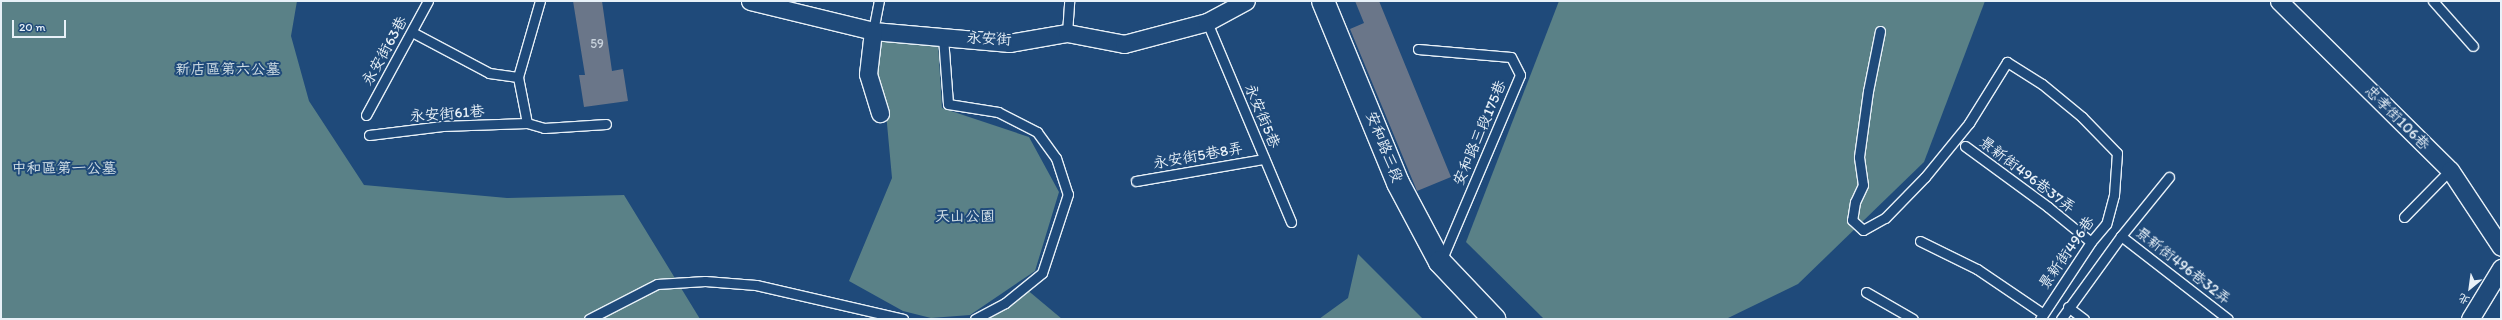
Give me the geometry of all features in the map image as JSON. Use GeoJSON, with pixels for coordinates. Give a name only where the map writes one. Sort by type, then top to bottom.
{"type":"FeatureCollection","features":[{"type":"Feature","properties":{"kind":"main road","name":"安和路三段"},"geometry":{"type":"LineString","coordinates":[[1323,1],[1398,182],[1440,262],[1460,285],[1494,319]]}},
{"type":"Feature","properties":{"kind":"street","name":"永安街"},"geometry":{"type":"LineString","coordinates":[[750,1],[873,31],[1009,43],[1068,33],[1124,44],[1207,22],[1246,1]]}},
{"type":"Feature","properties":{"kind":"street","name":"忠孝街106巷"},"geometry":{"type":"LineString","coordinates":[[2278,1],[2450,170],[2501,247]]}},
{"type":"Feature","properties":{"kind":"street"},"geometry":{"type":"LineString","coordinates":[[873,31],[868,74],[880,113]]}},
{"type":"Feature","properties":{"kind":"street"},"geometry":{"type":"LineString","coordinates":[[2470,319],[2501,268]]}},
{"type":"Feature","properties":{"kind":"lane","name":"永安街63巷"},"geometry":{"type":"LineString","coordinates":[[366,115],[428,1]]}},
{"type":"Feature","properties":{"kind":"lane"},"geometry":{"type":"LineString","coordinates":[[527,123],[518,77],[540,1]]}},
{"type":"Feature","properties":{"kind":"lane"},"geometry":{"type":"LineString","coordinates":[[873,31],[879,1]]}},
{"type":"Feature","properties":{"kind":"lane"},"geometry":{"type":"LineString","coordinates":[[1068,33],[1069,1]]}},
{"type":"Feature","properties":{"kind":"lane"},"geometry":{"type":"LineString","coordinates":[[2433,1],[2473,46]]}},
{"type":"Feature","properties":{"kind":"lane","name":"永安街5巷"},"geometry":{"type":"LineString","coordinates":[[1207,22],[1290,222]]}},
{"type":"Feature","properties":{"kind":"lane","name":"景新街496巷"},"geometry":{"type":"LineString","coordinates":[[1880,31],[1868,91],[1859,157],[1863,185],[1855,202],[1852,220],[1863,230],[1885,218],[1925,177],[1969,123],[2007,62],[2042,84],[2065,102],[2117,153],[2114,195],[2106,224],[2091,242],[2041,316]]}},
{"type":"Feature","properties":{"kind":"lane"},"geometry":{"type":"LineString","coordinates":[[412,32],[489,74],[518,77]]}},
{"type":"Feature","properties":{"kind":"lane"},"geometry":{"type":"LineString","coordinates":[[943,37],[948,104],[998,112],[1037,132],[1056,158],[1068,194],[1042,272],[1005,302],[975,319]]}},
{"type":"Feature","properties":{"kind":"lane","name":"安和路三段175巷"},"geometry":{"type":"LineString","coordinates":[[1418,49],[1511,57],[1520,75],[1440,262]]}},
{"type":"Feature","properties":{"kind":"lane","name":"永安街61巷"},"geometry":{"type":"LineString","coordinates":[[369,135],[442,126],[527,123],[544,128],[606,124]]}},
{"type":"Feature","properties":{"kind":"lane","name":"景新街496巷37弄"},"geometry":{"type":"LineString","coordinates":[[1964,146],[2091,242]]}},
{"type":"Feature","properties":{"kind":"lane","name":"永安街5巷8弄"},"geometry":{"type":"LineString","coordinates":[[1136,181],[1264,158]]}},
{"type":"Feature","properties":{"kind":"lane"},"geometry":{"type":"LineString","coordinates":[[2404,217],[2450,170]]}},
{"type":"Feature","properties":{"kind":"lane"},"geometry":{"type":"LineString","coordinates":[[2061,319],[2121,236],[2169,177]]}},
{"type":"Feature","properties":{"kind":"lane","name":"景新街496巷32弄"},"geometry":{"type":"LineString","coordinates":[[2121,236],[2228,319]]}},
{"type":"Feature","properties":{"kind":"lane"},"geometry":{"type":"LineString","coordinates":[[1920,241],[1977,269],[2041,316]]}},
{"type":"Feature","properties":{"kind":"lane"},"geometry":{"type":"LineString","coordinates":[[589,319],[657,284],[705,281],[756,285],[903,319]]}},
{"type":"Feature","properties":{"kind":"lane"},"geometry":{"type":"LineString","coordinates":[[1866,292],[1913,319]]}},
{"type":"Feature","properties":{"kind":"lane"},"geometry":{"type":"LineString","coordinates":[[2068,308],[2084,319]]}},
{"type":"Feature","properties":{"kind":"green space"},"geometry":{"type":"Polygon","coordinates":[[[1,1],[297,1],[291,36],[309,101],[364,185],[507,198],[624,195],[700,319],[1,319],[1,1]]]}},
{"type":"Feature","properties":{"kind":"green space"},"geometry":{"type":"Polygon","coordinates":[[[1559,1],[1985,1],[1924,162],[1798,284],[1726,319],[1544,319],[1466,242],[1559,1]]]}},
{"type":"Feature","properties":{"kind":"green space","name":"天山公園"},"geometry":{"type":"Polygon","coordinates":[[[881,36],[938,43],[942,108],[1029,137],[1059,192],[1035,271],[970,315],[931,318],[903,311],[849,281],[892,178],[886,113],[872,84],[881,36]]]}},
{"type":"Feature","properties":{"kind":"green space"},"geometry":{"type":"Polygon","coordinates":[[[1358,254],[1423,319],[1319,319],[1348,298],[1358,254]]]}},
{"type":"Feature","properties":{"kind":"green space"},"geometry":{"type":"Polygon","coordinates":[[[1025,288],[1062,319],[989,319],[1025,288]]]}},
{"type":"Feature","properties":{"kind":"building"},"geometry":{"type":"Polygon","coordinates":[[[573,1],[602,1],[612,71],[623,69],[628,101],[584,107],[579,75],[585,75],[573,1]]]}},
{"type":"Feature","properties":{"kind":"building"},"geometry":{"type":"Polygon","coordinates":[[[1355,1],[1379,1],[1451,177],[1417,191],[1350,29],[1364,23],[1355,1]]]}},
{"type":"Feature","properties":{"kind":"park label","name":"新店區第六公墓"},"geometry":{"type":"Point","coordinates":[228,70]}},
{"type":"Feature","properties":{"kind":"park label","name":"中和區第一公墓"},"geometry":{"type":"Point","coordinates":[64,169]}}]}
